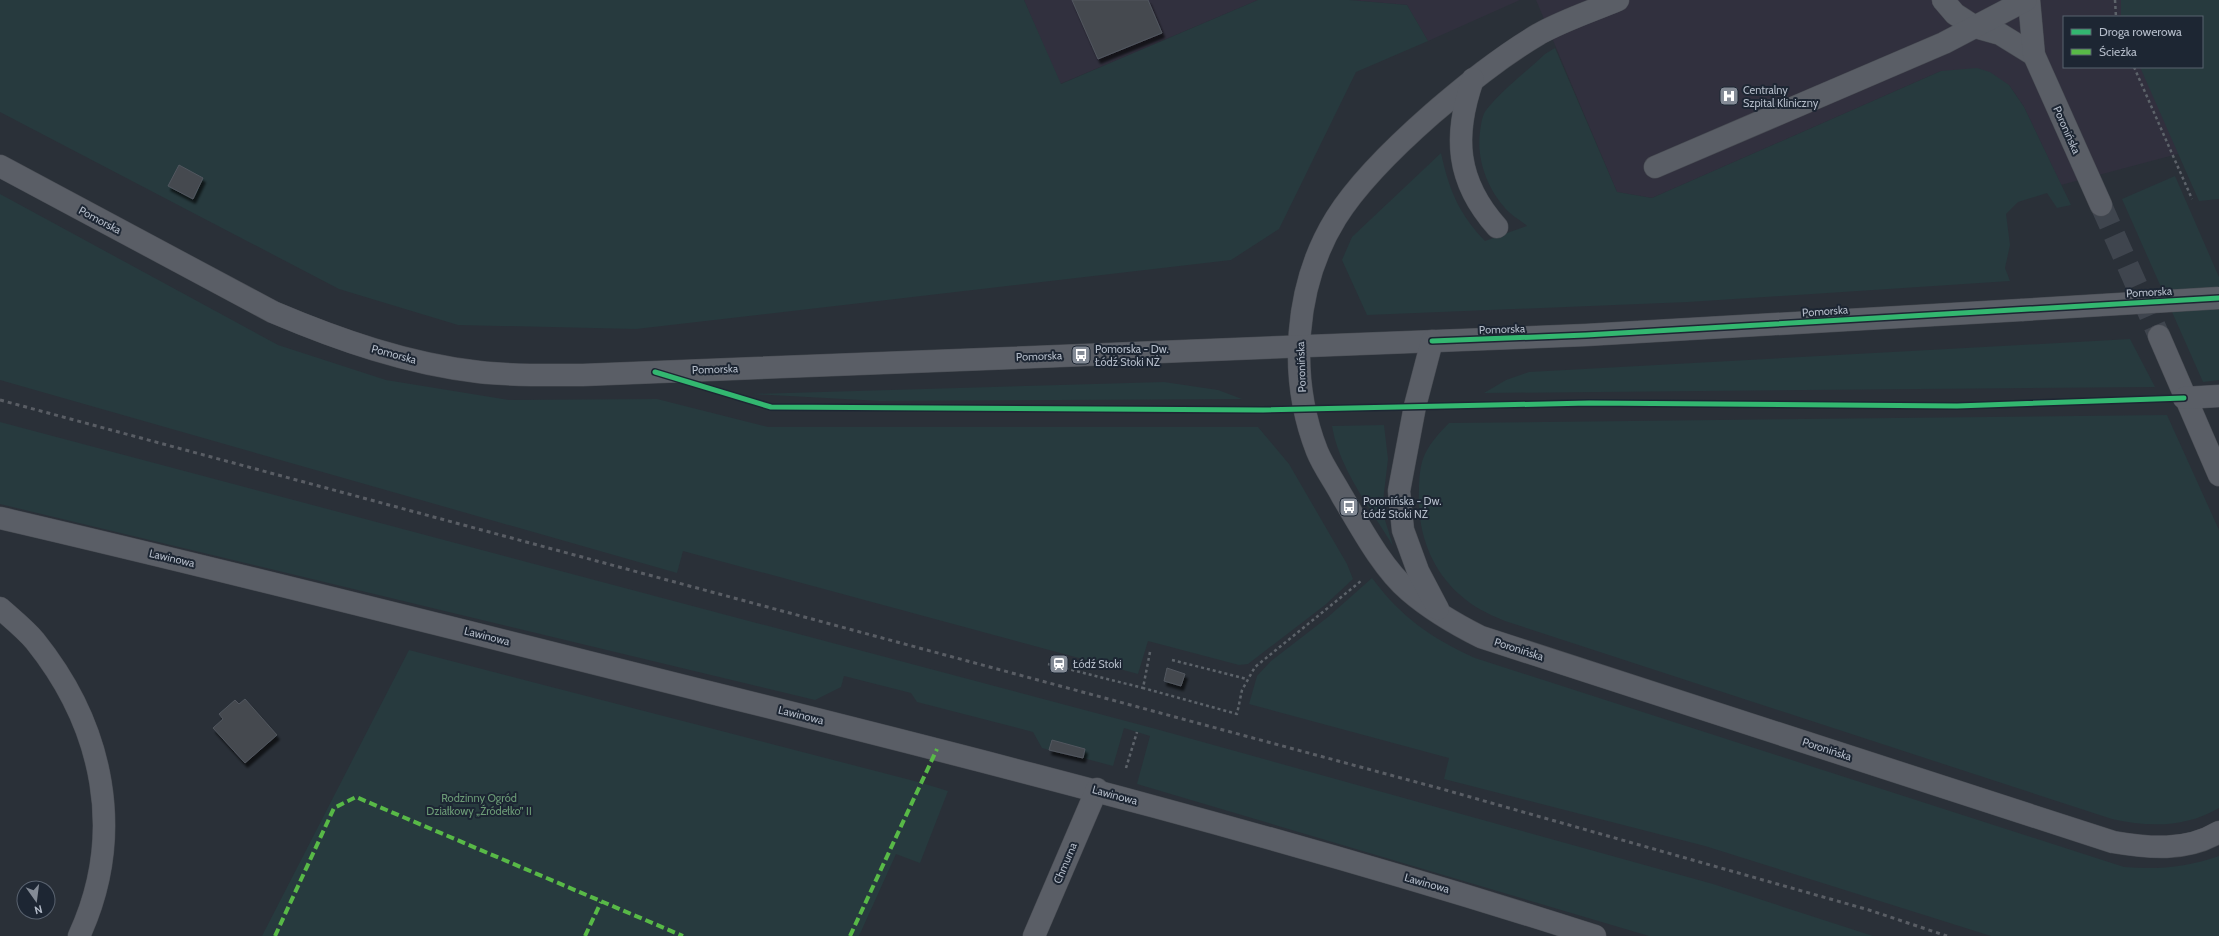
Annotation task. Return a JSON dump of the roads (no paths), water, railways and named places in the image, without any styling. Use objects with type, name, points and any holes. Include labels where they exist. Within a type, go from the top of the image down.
[{"type":"street","name":"Poronińska","points":[[1618,0],[1542,33],[1506,54],[1473,79],[1412,132],[1362,185],[1336,218],[1318,252],[1306,296],[1299,346],[1299,376],[1304,410],[1317,452],[1384,561],[1408,590],[1457,625],[1482,637],[2113,842],[2149,848],[2184,845],[2219,832]]},
{"type":"street","points":[[1943,0],[1955,14],[1975,27],[2000,34],[2034,55]]},
{"type":"street","name":"Poronińska","points":[[2027,0],[2034,55],[2101,205]]},
{"type":"street","points":[[1655,167],[1944,43],[2027,0]]},
{"type":"street","points":[[1473,79],[1464,104],[1461,127],[1463,164],[1471,190],[1481,209],[1497,227]]},
{"type":"street","name":"Pomorska","points":[[0,166],[266,308],[303,325],[395,356],[466,370],[509,374],[582,375],[1586,335],[2219,298]]},
{"type":"street","points":[[2159,336],[2184,398],[2219,475]]},
{"type":"street","name":"Poronińska","points":[[1432,341],[1415,406],[1399,491],[1403,530],[1418,571],[1442,615]]},
{"type":"street","points":[[2184,398],[2219,396]]},
{"type":"street","name":"Lawinowa","points":[[0,518],[228,572],[1097,789],[1452,890],[1595,936]]},
{"type":"street","points":[[0,608],[34,641],[68,691],[90,736],[102,783],[104,828],[99,876],[86,922],[79,936]]},
{"type":"street","name":"Chmurna","points":[[1034,936],[1097,789]]},
{"type":"tunnel","points":[[2101,205],[2159,336]]},
{"type":"railway","points":[[0,400],[1442,789],[1869,910],[1947,936]]},
{"type":"place","name":"Centralny Szpital Kliniczny","points":[[1729,96]]},
{"type":"place","name":"Pomorska - Dw. Łódź Stoki NŻ","points":[[1081,355]]},
{"type":"place","name":"Poronińska - Dw. Łódź Stoki NŻ","points":[[1349,507]]},
{"type":"place","name":"Łódź Stoki","points":[[1059,664]]},
{"type":"park label","name":"Rodzinny Ogród Działkowy „Źródełko” II","points":[[479,804]]}]
